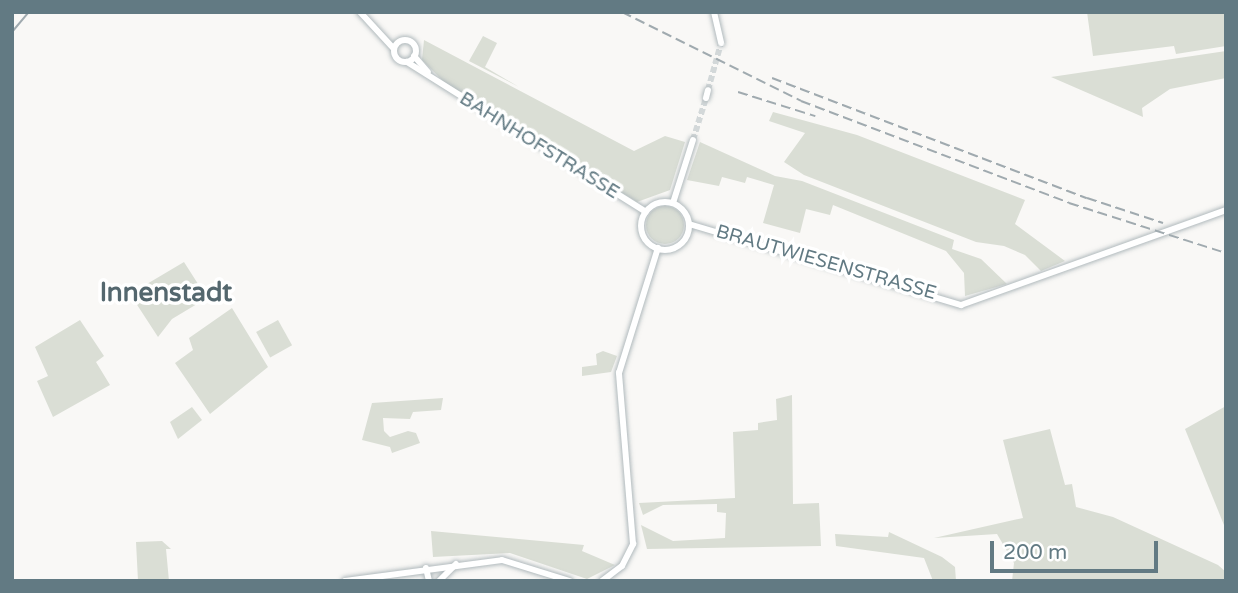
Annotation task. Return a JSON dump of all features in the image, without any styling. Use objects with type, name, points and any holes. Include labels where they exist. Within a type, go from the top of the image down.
[{"type":"main road","points":[[360,12],[394,50],[397,59],[407,62],[414,56],[413,44],[401,41],[371,23]]},
{"type":"main road","points":[[714,12],[721,43]]},
{"type":"main road","points":[[394,50],[401,41]]},
{"type":"main road","name":"BAHNHOFSTRASSE","points":[[414,56],[433,79]]},
{"type":"main road","name":"BAHNHOFSTRASSE","points":[[407,62],[646,212]]},
{"type":"main road","points":[[706,98],[708,90]]},
{"type":"main road","points":[[673,203],[693,140]]},
{"type":"main road","points":[[658,203],[673,203],[684,211],[689,224],[681,243],[658,248],[643,234],[646,212],[658,203]]},
{"type":"main road","name":"BRAUTWIESENSTRASSE","points":[[689,224],[961,304],[1035,281],[1152,234],[1226,210]]},
{"type":"main road","points":[[602,581],[622,566],[633,544],[619,369],[658,248]]},
{"type":"main road","points":[[345,581],[457,563],[514,561],[570,581]]},
{"type":"main road","points":[[439,581],[457,563]]},
{"type":"main road","points":[[426,568],[429,581]]},
{"type":"shaded area","points":[[1087,12],[1226,12],[1226,46],[1176,54],[1174,46],[1093,56]]},
{"type":"shaded area","points":[[483,36],[497,43],[485,67],[519,87],[469,61]]},
{"type":"shaded area","points":[[424,40],[634,151],[665,136],[685,142],[670,190],[637,202],[444,82],[422,60]]},
{"type":"shaded area","points":[[1226,51],[1226,78],[1170,89],[1142,108],[1143,117],[1051,77]]},
{"type":"shaded area","points":[[773,112],[857,135],[1025,200],[1015,224],[1065,261],[1041,271],[1025,255],[1004,246],[976,242],[804,175],[784,162],[805,133],[769,121]]},
{"type":"shaded area","points":[[700,142],[775,176],[802,181],[954,240],[952,249],[981,259],[1007,284],[965,296],[964,273],[946,251],[833,205],[830,215],[806,209],[800,233],[763,223],[774,185],[747,177],[745,183],[722,177],[719,186],[687,180]]},
{"type":"shaded area","points":[[665,206],[679,211],[684,225],[679,239],[665,244],[651,239],[646,225],[651,211]]},
{"type":"shaded area","points":[[184,262],[207,298],[172,319],[158,337],[130,294]]},
{"type":"shaded area","points":[[232,308],[268,367],[210,414],[175,363],[193,350],[189,338]]},
{"type":"shaded area","points":[[80,320],[104,356],[96,362],[110,385],[53,417],[37,381],[48,376],[35,347]]},
{"type":"shaded area","points":[[278,320],[292,345],[270,357],[256,332]]},
{"type":"shaded area","points":[[603,351],[617,356],[611,372],[582,376],[582,367],[597,365],[596,354]]},
{"type":"shaded area","points":[[792,395],[793,504],[819,503],[821,546],[647,549],[641,525],[673,541],[725,538],[726,513],[717,512],[717,504],[663,505],[643,515],[639,503],[735,498],[733,432],[758,430],[758,423],[777,420],[776,399]]},
{"type":"shaded area","points":[[443,398],[441,410],[413,412],[410,419],[383,418],[384,431],[390,437],[408,431],[416,433],[420,443],[392,453],[390,447],[362,440],[372,403]]},
{"type":"shaded area","points":[[1226,406],[1226,530],[1185,429]]},
{"type":"shaded area","points":[[192,407],[202,420],[178,439],[170,422]]},
{"type":"shaded area","points":[[1050,429],[1065,485],[1072,484],[1076,507],[1113,517],[1218,565],[1226,572],[1226,581],[1012,581],[1014,563],[997,534],[934,538],[1023,518],[1003,440]]},
{"type":"shaded area","points":[[431,531],[584,545],[582,551],[615,565],[587,579],[510,553],[433,557]]},
{"type":"shaded area","points":[[889,532],[942,557],[955,567],[956,581],[933,581],[924,558],[836,546],[835,534],[888,537]]},
{"type":"shaded area","points":[[162,541],[171,549],[166,549],[169,581],[138,581],[136,542]]},
{"type":"tunnel","points":[[708,90],[721,43]]},
{"type":"tunnel","points":[[693,140],[706,98]]},
{"type":"tram line","points":[[12,32],[29,12]]},
{"type":"railway","points":[[622,12],[801,101],[1069,203],[1226,253]]},
{"type":"railway","points":[[772,78],[1087,198],[1163,223]]},
{"type":"railway","points":[[738,92],[815,116]]},
{"type":"district","name":"Innenstadt","points":[[166,293]]}]
